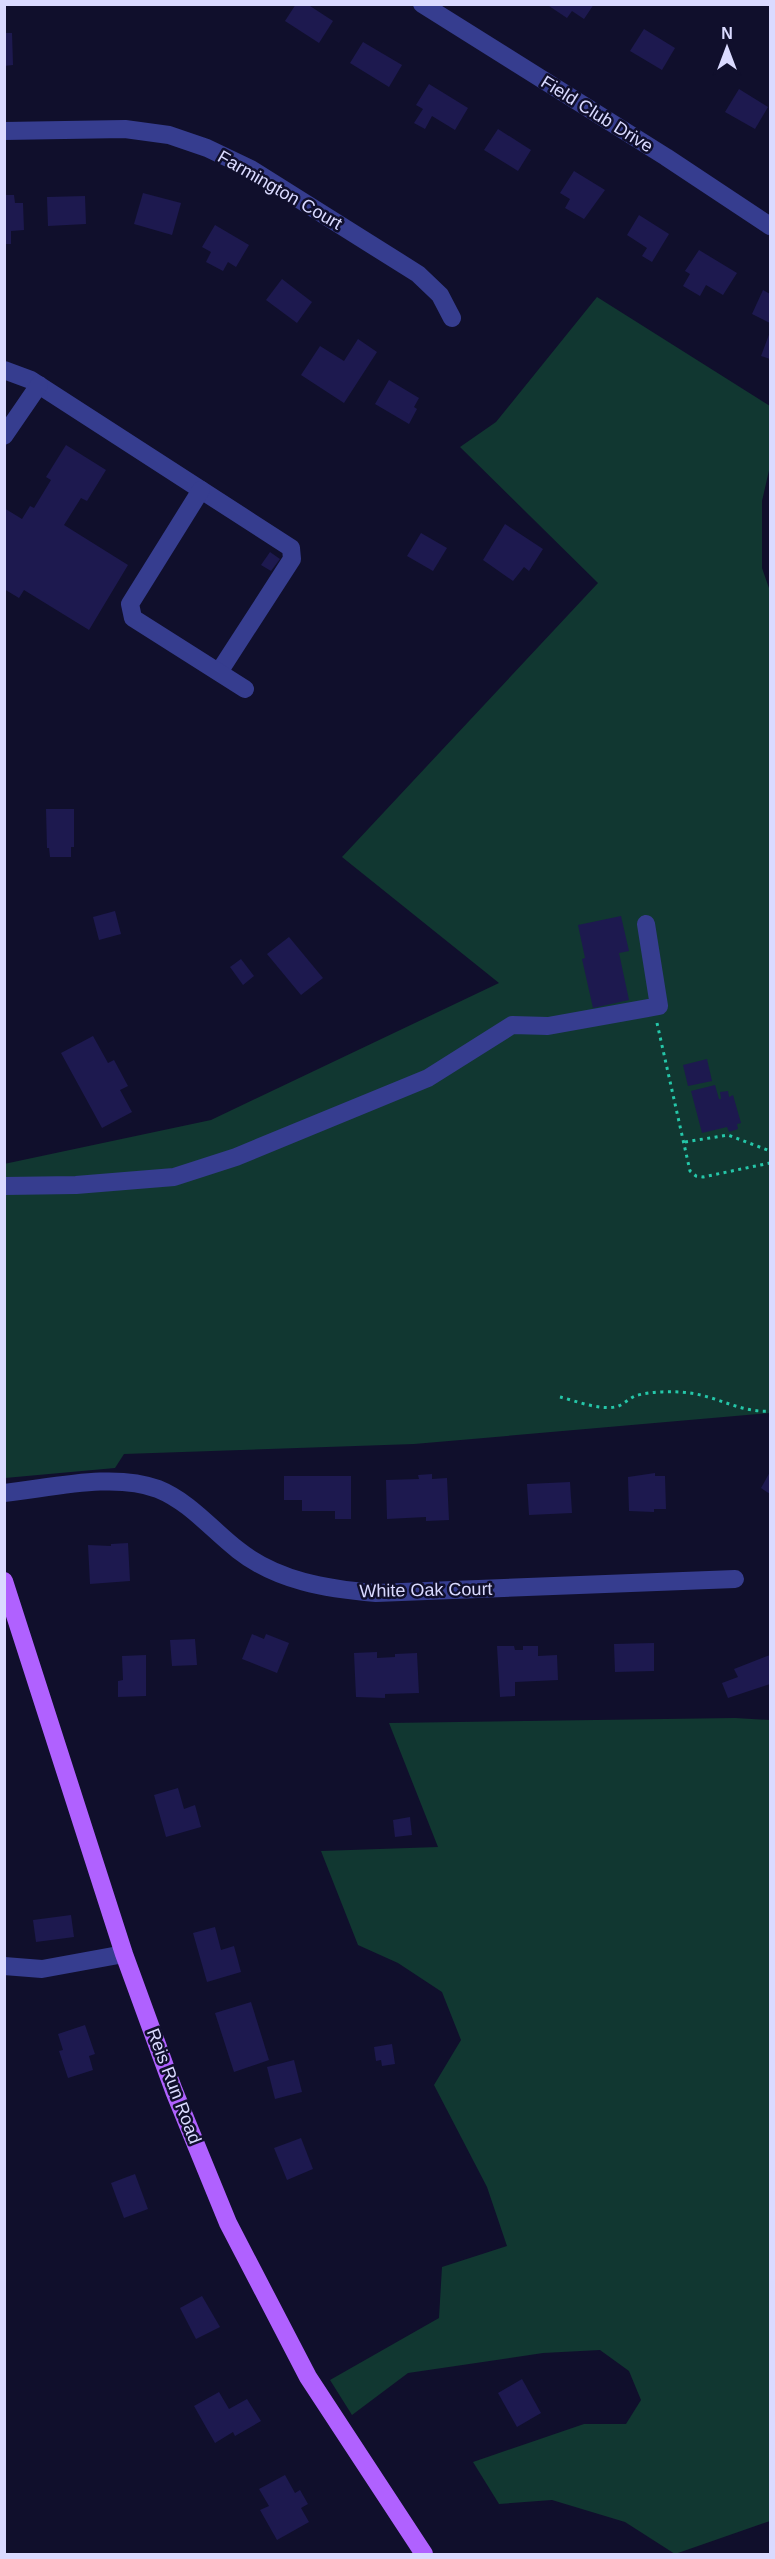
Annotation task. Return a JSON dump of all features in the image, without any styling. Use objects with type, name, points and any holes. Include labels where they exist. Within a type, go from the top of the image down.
[{"type":"main road","name":"Reis Run Road","points":[[4,1581],[124,1954],[174,2091],[228,2223],[308,2377],[424,2554]]},
{"type":"street","name":"Field Club Drive","points":[[422,4],[666,157],[771,226]]},
{"type":"street","name":"Farmington Court","points":[[4,131],[125,129],[169,135],[207,148],[251,169],[418,274],[440,296],[452,318]]},
{"type":"street","points":[[4,370],[39,385],[291,548],[292,559],[219,672]]},
{"type":"street","points":[[4,436],[39,385]]},
{"type":"street","points":[[201,490],[130,604],[133,618],[245,689]]},
{"type":"street","points":[[4,1186],[76,1185],[174,1177],[236,1157],[428,1078],[512,1025],[548,1026],[659,1006],[646,924]]},
{"type":"street","name":"White Oak Court","points":[[4,1493],[116,1480],[159,1490],[187,1506],[239,1552],[265,1567],[290,1578],[344,1590],[376,1593],[735,1580]]},
{"type":"street","points":[[4,1966],[42,1970],[124,1954]]},
{"type":"path","points":[[654,1007],[690,1171],[696,1176],[703,1177],[771,1163]]},
{"type":"path","points":[[685,1142],[728,1135],[771,1151]]},
{"type":"path","points":[[560,1397],[593,1405],[615,1407],[636,1396],[689,1393],[720,1399],[740,1409],[755,1412],[771,1411]]},
{"type":"green space","points":[[597,297],[770,406],[770,466],[762,501],[762,568],[770,591],[770,1413],[414,1444],[124,1454],[115,1468],[5,1478],[4,1164],[211,1120],[499,983],[342,857],[598,583],[460,447],[496,422]]},
{"type":"green space","points":[[735,1718],[770,1720],[770,2521],[675,2554],[625,2522],[552,2500],[499,2504],[473,2462],[584,2424],[626,2424],[641,2400],[629,2371],[600,2350],[543,2353],[408,2373],[352,2415],[330,2380],[439,2318],[442,2267],[507,2246],[487,2187],[434,2085],[461,2040],[442,1992],[398,1963],[358,1945],[321,1851],[438,1847],[389,1723]]},
{"type":"building","points":[[296,4],[307,4],[333,21],[319,43],[285,21]]},
{"type":"building","points":[[546,4],[594,4],[584,19],[572,11],[567,18]]},
{"type":"building","points":[[644,29],[675,48],[662,70],[630,51]]},
{"type":"building","points":[[4,33],[12,33],[13,65],[4,66]]},
{"type":"building","points":[[363,42],[402,65],[389,87],[350,63]]},
{"type":"building","points":[[429,84],[468,108],[455,130],[432,116],[425,129],[414,123],[423,109],[416,105]]},
{"type":"building","points":[[739,89],[768,107],[755,129],[725,112]]},
{"type":"building","points":[[498,129],[531,150],[518,171],[484,150]]},
{"type":"building","points":[[574,171],[605,190],[584,219],[565,208],[570,199],[560,193]]},
{"type":"building","points":[[143,193],[181,203],[172,235],[134,224]]},
{"type":"building","points":[[4,195],[14,195],[15,203],[23,203],[24,230],[11,231],[11,244],[4,244]]},
{"type":"building","points":[[85,196],[86,224],[48,226],[47,197]]},
{"type":"building","points":[[639,215],[669,234],[652,262],[642,256],[647,248],[627,235]]},
{"type":"building","points":[[215,225],[249,245],[236,267],[228,262],[223,271],[206,262],[211,252],[202,247]]},
{"type":"building","points":[[699,250],[737,273],[723,295],[706,285],[700,296],[683,286],[690,274],[685,271]]},
{"type":"building","points":[[282,279],[312,302],[297,323],[266,300]]},
{"type":"building","points":[[763,290],[770,294],[770,323],[752,314]]},
{"type":"building","points":[[770,332],[770,359],[761,356]]},
{"type":"building","points":[[358,339],[377,352],[344,403],[301,375],[320,346],[344,361]]},
{"type":"building","points":[[389,380],[419,398],[414,407],[417,409],[409,424],[375,404]]},
{"type":"building","points":[[66,445],[106,470],[87,501],[81,498],[64,525],[128,565],[89,630],[24,590],[19,598],[4,589],[4,508],[22,519],[30,506],[34,508],[51,480],[46,477]]},
{"type":"building","points":[[505,524],[543,549],[529,571],[524,567],[513,581],[483,560]]},
{"type":"building","points":[[421,533],[447,548],[433,571],[407,556]]},
{"type":"building","points":[[270,552],[280,559],[271,571],[261,565]]},
{"type":"building","points":[[46,809],[74,809],[74,847],[71,847],[71,857],[50,857],[49,848],[47,848]]},
{"type":"building","points":[[115,911],[121,934],[99,940],[93,917]]},
{"type":"building","points":[[621,916],[629,951],[619,953],[629,1000],[593,1008],[582,959],[585,958],[578,925]]},
{"type":"building","points":[[289,937],[323,978],[301,995],[267,954]]},
{"type":"building","points":[[241,959],[254,976],[243,985],[230,967]]},
{"type":"building","points":[[93,1036],[108,1063],[114,1060],[128,1086],[120,1090],[132,1112],[102,1128],[61,1053]]},
{"type":"building","points":[[707,1059],[712,1081],[688,1086],[683,1065]]},
{"type":"building","points":[[715,1085],[719,1099],[721,1099],[720,1092],[728,1091],[729,1097],[733,1095],[741,1123],[737,1124],[738,1129],[729,1132],[727,1127],[702,1133],[691,1091]]},
{"type":"building","points":[[770,1472],[770,1494],[761,1488]]},
{"type":"building","points":[[655,1473],[655,1476],[665,1476],[666,1509],[654,1509],[654,1512],[629,1511],[628,1477]]},
{"type":"building","points":[[432,1474],[432,1479],[447,1478],[449,1520],[426,1521],[426,1517],[387,1519],[386,1480],[419,1479],[418,1475]]},
{"type":"building","points":[[284,1476],[351,1476],[351,1519],[335,1519],[335,1511],[302,1511],[302,1500],[284,1500]]},
{"type":"building","points":[[570,1482],[572,1513],[529,1515],[527,1484]]},
{"type":"building","points":[[128,1543],[130,1581],[90,1584],[88,1545],[111,1546],[111,1544]]},
{"type":"building","points":[[252,1634],[264,1639],[266,1634],[289,1643],[277,1673],[242,1659]]},
{"type":"building","points":[[195,1639],[197,1665],[172,1666],[170,1640]]},
{"type":"building","points":[[654,1643],[654,1671],[615,1672],[614,1644]]},
{"type":"building","points":[[497,1646],[514,1646],[515,1650],[523,1650],[523,1646],[538,1646],[538,1656],[557,1655],[558,1680],[515,1682],[515,1696],[500,1697]]},
{"type":"building","points":[[377,1652],[377,1658],[417,1653],[419,1693],[385,1694],[385,1698],[356,1697],[354,1653]]},
{"type":"building","points":[[146,1655],[146,1696],[118,1697],[118,1681],[123,1680],[122,1656]]},
{"type":"building","points":[[770,1655],[770,1684],[728,1698],[722,1683],[738,1677],[734,1669]]},
{"type":"building","points":[[178,1788],[184,1809],[195,1805],[201,1827],[166,1837],[154,1795]]},
{"type":"building","points":[[410,1817],[412,1835],[395,1837],[393,1820]]},
{"type":"building","points":[[71,1915],[74,1937],[36,1942],[33,1920]]},
{"type":"building","points":[[215,1927],[221,1950],[234,1946],[241,1972],[207,1982],[193,1933]]},
{"type":"building","points":[[251,2002],[269,2060],[234,2072],[215,2013]]},
{"type":"building","points":[[85,2025],[95,2054],[89,2056],[93,2070],[68,2078],[59,2051],[63,2050],[58,2034]]},
{"type":"building","points":[[392,2044],[395,2064],[382,2066],[381,2060],[376,2061],[374,2047]]},
{"type":"building","points":[[294,2060],[302,2092],[275,2099],[267,2067]]},
{"type":"building","points":[[301,2138],[313,2169],[287,2180],[274,2148]]},
{"type":"building","points":[[135,2174],[148,2209],[124,2218],[111,2183]]},
{"type":"building","points":[[202,2296],[220,2327],[196,2339],[180,2308]]},
{"type":"building","points":[[522,2379],[541,2413],[517,2427],[498,2393]]},
{"type":"building","points":[[219,2392],[229,2409],[247,2399],[261,2421],[235,2436],[233,2432],[215,2443],[194,2406]]},
{"type":"building","points":[[285,2475],[295,2493],[300,2490],[308,2504],[301,2508],[309,2522],[277,2540],[260,2510],[269,2506],[259,2489]]}]
